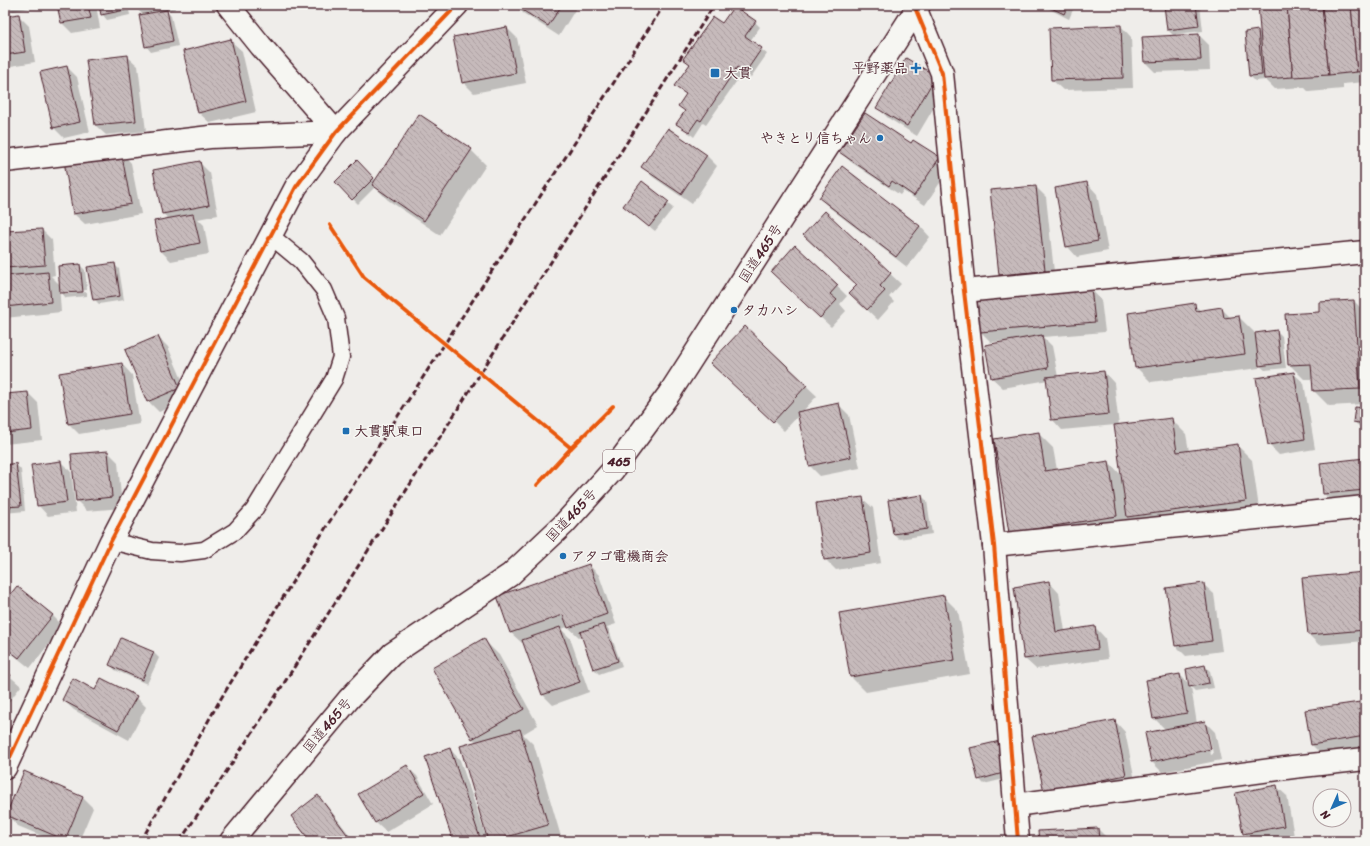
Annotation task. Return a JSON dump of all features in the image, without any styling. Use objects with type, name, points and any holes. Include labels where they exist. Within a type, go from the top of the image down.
[{"type":"main road","points":[[228,5],[261,46],[336,132]]},
{"type":"main road","points":[[5,768],[111,541],[296,187],[336,132],[457,5]]},
{"type":"main road","points":[[918,8],[942,73],[964,291],[994,545],[1018,841]]},
{"type":"main road","name":"国道465号","points":[[231,841],[349,699],[392,654],[510,575],[563,525],[613,470],[669,394],[918,8]]},
{"type":"main road","points":[[5,161],[210,137],[336,132]]},
{"type":"main road","points":[[964,291],[1365,252]]},
{"type":"main road","points":[[994,545],[1365,507]]},
{"type":"main road","points":[[1015,805],[1286,768],[1365,759]]},
{"type":"lane","points":[[111,541],[152,551],[180,553],[204,550],[235,531],[254,510],[334,379],[341,357],[336,318],[324,290],[301,261],[271,236]]},
{"type":"building","points":[[57,5],[88,5],[91,18],[61,23]]},
{"type":"building","points":[[99,5],[124,5],[125,10],[101,15]]},
{"type":"building","points":[[514,5],[562,5],[548,26]]},
{"type":"building","points":[[1045,5],[1068,5],[1064,14]]},
{"type":"building","points":[[1164,5],[1196,5],[1199,26],[1167,30]]},
{"type":"building","points":[[1258,5],[1287,5],[1293,77],[1264,79]]},
{"type":"building","points":[[1287,5],[1322,5],[1329,75],[1293,77]]},
{"type":"building","points":[[1322,5],[1351,5],[1357,72],[1329,75]]},
{"type":"building","points":[[1351,5],[1365,5],[1365,71],[1357,72]]},
{"type":"building","points":[[734,6],[756,21],[745,36],[762,48],[745,73],[737,67],[701,121],[698,119],[689,132],[676,124],[685,111],[678,106],[686,94],[674,86],[690,64],[683,59],[713,17],[722,23]]},
{"type":"building","points":[[167,10],[173,41],[145,47],[139,15]]},
{"type":"building","points":[[19,14],[25,52],[5,55],[5,16]]},
{"type":"building","points":[[1121,25],[1123,78],[1051,80],[1049,28]]},
{"type":"building","points":[[507,27],[516,73],[462,83],[453,37]]},
{"type":"building","points":[[1258,30],[1262,75],[1249,76],[1245,32]]},
{"type":"building","points":[[1199,34],[1201,60],[1144,62],[1142,37]]},
{"type":"building","points":[[231,39],[246,101],[198,113],[183,51]]},
{"type":"building","points":[[128,55],[136,121],[95,125],[86,60]]},
{"type":"building","points":[[906,58],[936,76],[907,126],[876,108]]},
{"type":"building","points":[[67,66],[80,122],[53,128],[40,72]]},
{"type":"building","points":[[865,113],[911,143],[913,140],[940,157],[914,196],[892,181],[889,186],[839,152]]},
{"type":"building","points":[[419,114],[472,149],[424,221],[372,185]]},
{"type":"building","points":[[668,128],[707,155],[681,194],[641,167]]},
{"type":"building","points":[[121,151],[131,204],[73,214],[64,161]]},
{"type":"building","points":[[357,160],[374,178],[352,200],[335,182]]},
{"type":"building","points":[[200,161],[209,205],[162,214],[153,170]]},
{"type":"building","points":[[842,166],[920,226],[896,257],[819,198]]},
{"type":"building","points":[[642,181],[669,202],[649,227],[623,206]]},
{"type":"building","points":[[1087,182],[1098,241],[1066,247],[1055,188]]},
{"type":"building","points":[[1036,186],[1045,271],[999,275],[990,190]]},
{"type":"building","points":[[825,211],[891,273],[880,286],[885,291],[867,310],[849,293],[857,285],[803,235]]},
{"type":"building","points":[[193,214],[200,243],[160,251],[154,221]]},
{"type":"building","points":[[42,229],[45,265],[5,268],[5,231]]},
{"type":"building","points":[[795,245],[838,285],[830,294],[837,300],[820,318],[771,272]]},
{"type":"building","points":[[115,263],[120,296],[93,300],[87,267]]},
{"type":"building","points":[[80,264],[83,292],[60,293],[58,266]]},
{"type":"building","points":[[48,272],[51,302],[5,307],[5,276]]},
{"type":"building","points":[[1091,288],[1095,322],[980,332],[977,299]]},
{"type":"building","points":[[1354,300],[1360,389],[1313,391],[1311,364],[1288,365],[1285,314],[1319,312],[1319,302]]},
{"type":"building","points":[[1195,303],[1196,311],[1222,307],[1224,318],[1239,316],[1245,354],[1135,368],[1128,313]]},
{"type":"building","points":[[745,326],[807,385],[773,422],[710,363]]},
{"type":"building","points":[[1277,330],[1281,363],[1259,366],[1255,333]]},
{"type":"building","points":[[1042,335],[1048,368],[991,378],[985,345]]},
{"type":"building","points":[[158,336],[180,388],[147,402],[125,350]]},
{"type":"building","points":[[122,363],[130,414],[68,424],[59,373]]},
{"type":"building","points":[[1104,371],[1109,414],[1051,420],[1046,377]]},
{"type":"building","points":[[1294,372],[1305,439],[1268,445],[1256,378]]},
{"type":"building","points":[[28,392],[32,430],[5,433],[5,394]]},
{"type":"building","points":[[839,403],[851,457],[809,466],[797,412]]},
{"type":"building","points":[[1355,407],[1365,408],[1365,424],[1353,422]]},
{"type":"building","points":[[1172,418],[1177,452],[1238,444],[1246,501],[1127,517],[1114,425]]},
{"type":"building","points":[[1039,432],[1045,471],[1109,461],[1117,516],[1009,533],[994,439]]},
{"type":"building","points":[[108,451],[112,497],[76,501],[71,454]]},
{"type":"building","points":[[1365,458],[1365,490],[1323,494],[1320,463]]},
{"type":"building","points":[[61,461],[67,502],[37,506],[31,465]]},
{"type":"building","points":[[16,463],[21,506],[5,507],[5,465]]},
{"type":"building","points":[[922,495],[927,529],[893,534],[888,500]]},
{"type":"building","points":[[863,497],[871,553],[824,560],[816,503]]},
{"type":"building","points":[[589,564],[607,614],[568,628],[563,615],[510,633],[497,596]]},
{"type":"building","points":[[1364,572],[1365,630],[1308,635],[1302,578]]},
{"type":"building","points":[[1049,581],[1056,632],[1095,626],[1098,649],[1024,659],[1014,587]]},
{"type":"building","points":[[1204,583],[1212,641],[1175,646],[1166,588]]},
{"type":"building","points":[[17,586],[53,615],[19,658],[5,647],[5,601]]},
{"type":"building","points":[[944,595],[955,660],[850,677],[839,613]]},
{"type":"building","points":[[604,624],[618,661],[593,669],[580,632]]},
{"type":"building","points":[[560,627],[580,682],[542,695],[522,640]]},
{"type":"building","points":[[121,638],[154,652],[142,680],[109,665]]},
{"type":"building","points":[[484,638],[524,709],[472,739],[432,668]]},
{"type":"building","points":[[1205,665],[1209,683],[1189,687],[1186,669]]},
{"type":"building","points":[[5,671],[11,675],[5,684]]},
{"type":"building","points":[[1180,674],[1187,713],[1153,719],[1146,680]]},
{"type":"building","points":[[73,678],[95,690],[101,678],[137,696],[118,730],[62,700]]},
{"type":"building","points":[[1360,702],[1365,736],[1311,745],[1305,710]]},
{"type":"building","points":[[1115,720],[1126,775],[1044,792],[1032,736]]},
{"type":"building","points":[[1205,721],[1211,749],[1151,762],[1145,733]]},
{"type":"building","points":[[520,729],[548,825],[493,841],[488,841],[460,746]]},
{"type":"building","points":[[1000,741],[1007,772],[978,780],[970,748]]},
{"type":"building","points":[[450,748],[481,841],[453,841],[425,757]]},
{"type":"building","points":[[407,765],[424,793],[375,823],[358,794]]},
{"type":"building","points":[[24,771],[83,797],[65,840],[6,815]]},
{"type":"building","points":[[1277,785],[1284,826],[1243,834],[1235,793]]},
{"type":"building","points":[[318,795],[352,841],[310,841],[291,816]]},
{"type":"building","points":[[1098,828],[1099,841],[1039,841],[1038,831]]},
{"type":"railway","points":[[141,841],[220,700],[328,524],[664,5]]},
{"type":"railway","points":[[180,841],[260,721],[714,5]]},
{"type":"cycle path","points":[[5,768],[111,541],[296,187],[336,132],[457,5]]},
{"type":"cycle path","points":[[916,10],[942,73],[964,291],[994,545],[1018,841]]},
{"type":"cycle path","points":[[330,225],[364,277],[571,448],[613,406]]},
{"type":"cycle path","points":[[537,485],[571,448]]},
{"type":"place","name":"平野薬品","points":[[916,68]]},
{"type":"place","name":"大貫","points":[[715,73]]},
{"type":"place","name":"やきとり信ちゃん","points":[[880,138]]},
{"type":"place","name":"タカハシ","points":[[734,310]]},
{"type":"place","name":"大貫駅東口","points":[[346,431]]},
{"type":"place","name":"アタゴ電機商会","points":[[563,556]]}]
